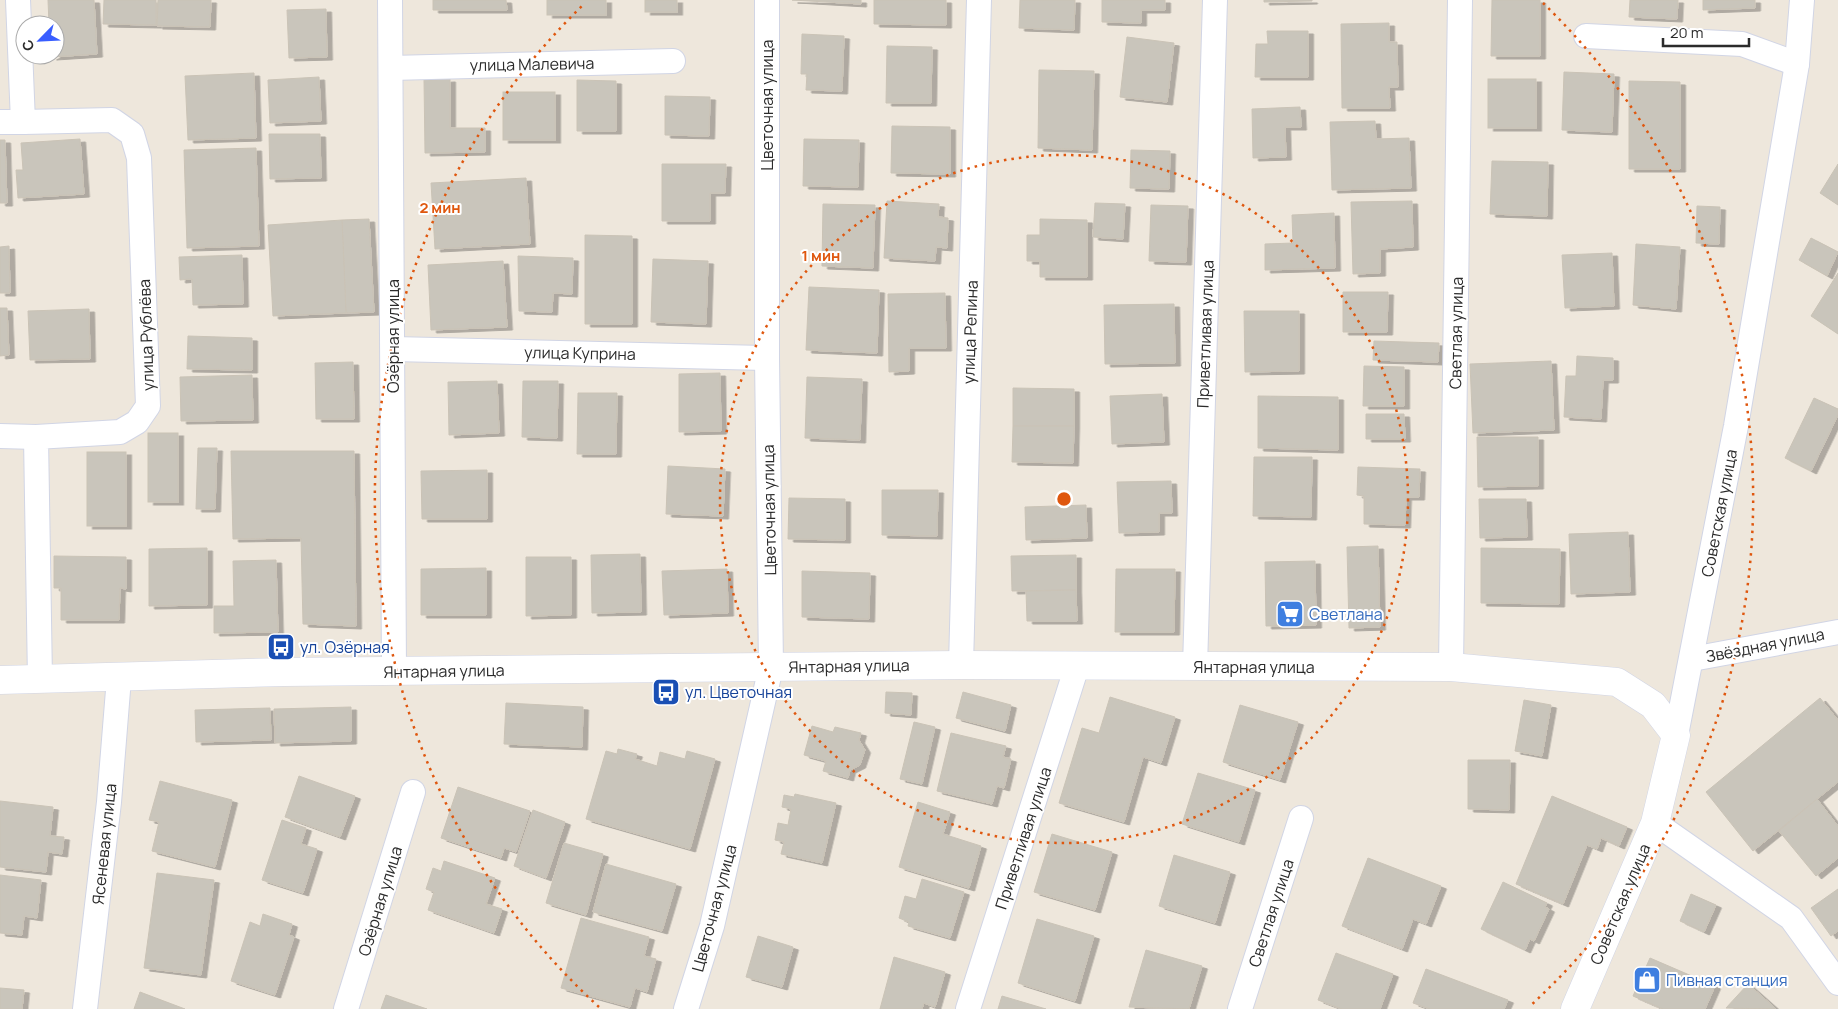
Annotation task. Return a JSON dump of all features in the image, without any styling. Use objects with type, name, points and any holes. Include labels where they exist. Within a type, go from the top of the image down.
[{"type":"street","name":"улица Рублёва","points":[[0,436],[36,437],[120,432],[137,422],[148,406],[139,158],[132,134],[112,120],[12,122],[18,0]]},
{"type":"street","name":"Озёрная улица","points":[[390,0],[394,672]]},
{"type":"street","name":"Цветочная улица","points":[[686,1009],[712,926],[772,667],[767,358],[767,0]]},
{"type":"street","name":"улица Репина","points":[[961,664],[980,0]]},
{"type":"street","name":"Приветливая улица","points":[[1195,667],[1215,0]]},
{"type":"street","name":"Светлая улица","points":[[1451,666],[1460,0]]},
{"type":"street","name":"Советская улица","points":[[1575,1009],[1655,823],[1676,735],[1738,416],[1796,64],[1802,0]]},
{"type":"street","points":[[1586,36],[1742,44],[1796,64]]},
{"type":"street","name":"улица Малевича","points":[[391,68],[673,61]]},
{"type":"street","name":"улица Куприна","points":[[393,349],[767,358]]},
{"type":"street","points":[[36,437],[40,680]]},
{"type":"street","name":"Звёздная улица","points":[[1692,659],[1838,632]]},
{"type":"street","name":"Янтарная улица","points":[[0,680],[284,672],[961,664],[1195,667],[1451,666],[1618,682],[1654,706],[1676,735]]},
{"type":"street","name":"Приветливая улица","points":[[968,1009],[1077,666]]},
{"type":"street","name":"Ясеневая улица","points":[[85,1009],[109,802],[119,678]]},
{"type":"street","name":"Озёрная улица","points":[[346,1009],[413,792]]},
{"type":"street","name":"Светлая улица","points":[[1240,1009],[1301,818]]},
{"type":"street","points":[[1655,823],[1791,918],[1838,983]]},
{"type":"building","points":[[48,0],[94,0],[97,54],[65,56],[65,15],[49,15]]},
{"type":"building","points":[[104,0],[156,0],[156,25],[103,24]]},
{"type":"building","points":[[158,0],[211,0],[210,27],[157,26]]},
{"type":"building","points":[[433,0],[506,0],[507,10],[433,10]]},
{"type":"building","points":[[547,0],[606,0],[606,15],[547,15]]},
{"type":"building","points":[[645,0],[677,0],[677,12],[645,12]]},
{"type":"building","points":[[792,0],[861,0],[861,4]]},
{"type":"building","points":[[874,0],[946,0],[946,25],[874,24]]},
{"type":"building","points":[[1020,0],[1075,0],[1074,30],[1019,28]]},
{"type":"building","points":[[1102,0],[1165,0],[1165,10],[1141,10],[1141,23],[1102,22]]},
{"type":"building","points":[[1264,0],[1312,0],[1312,1],[1264,2]]},
{"type":"building","points":[[1492,0],[1540,0],[1540,56],[1491,56]]},
{"type":"building","points":[[1630,0],[1678,0],[1677,19],[1629,17]]},
{"type":"building","points":[[1703,0],[1755,0],[1755,8],[1703,10]]},
{"type":"building","points":[[326,9],[327,57],[289,58],[287,10]]},
{"type":"building","points":[[1389,23],[1389,42],[1397,42],[1398,87],[1389,87],[1390,108],[1342,108],[1341,24]]},
{"type":"building","points":[[1267,31],[1308,31],[1308,77],[1255,77],[1256,44],[1268,44]]},
{"type":"building","points":[[802,34],[844,36],[842,91],[806,90],[807,74],[801,74]]},
{"type":"building","points":[[1127,37],[1174,43],[1167,102],[1120,97]]},
{"type":"building","points":[[887,46],[932,47],[931,103],[886,103]]},
{"type":"building","points":[[1039,70],[1094,71],[1092,150],[1038,148]]},
{"type":"building","points":[[1564,72],[1614,74],[1612,132],[1562,130]]},
{"type":"building","points":[[254,73],[256,138],[188,140],[185,76]]},
{"type":"building","points":[[319,77],[321,121],[270,123],[268,80]]},
{"type":"building","points":[[450,79],[450,128],[485,128],[485,152],[425,153],[424,80]]},
{"type":"building","points":[[1488,79],[1536,79],[1536,128],[1488,128]]},
{"type":"building","points":[[577,80],[616,81],[616,131],[577,131]]},
{"type":"building","points":[[1629,81],[1680,82],[1680,169],[1629,169]]},
{"type":"building","points":[[503,92],[555,92],[555,140],[503,140]]},
{"type":"building","points":[[665,96],[710,97],[709,136],[665,135]]},
{"type":"building","points":[[1300,107],[1301,127],[1285,127],[1286,157],[1253,158],[1252,109]]},
{"type":"building","points":[[1375,121],[1376,139],[1409,138],[1411,188],[1332,190],[1330,122]]},
{"type":"building","points":[[892,126],[950,127],[950,174],[891,173]]},
{"type":"building","points":[[269,134],[320,134],[321,178],[270,179]]},
{"type":"building","points":[[80,139],[84,194],[18,198],[16,170],[23,170],[21,143]]},
{"type":"building","points":[[804,139],[859,140],[858,187],[803,186]]},
{"type":"building","points":[[0,140],[5,140],[7,203],[0,203]]},
{"type":"building","points":[[256,148],[259,246],[187,248],[184,150]]},
{"type":"building","points":[[1131,150],[1170,151],[1169,189],[1130,188]]},
{"type":"building","points":[[1492,161],[1548,162],[1547,216],[1490,214]]},
{"type":"building","points":[[662,164],[726,164],[725,193],[710,193],[710,221],[662,221]]},
{"type":"building","points":[[1838,164],[1838,205],[1820,193]]},
{"type":"building","points":[[526,178],[530,244],[435,249],[431,183]]},
{"type":"building","points":[[887,201],[939,204],[938,217],[948,218],[947,248],[936,247],[935,261],[884,258]]},
{"type":"building","points":[[1412,201],[1413,247],[1380,249],[1380,273],[1353,274],[1351,202]]},
{"type":"building","points":[[1095,203],[1125,204],[1123,239],[1093,237]]},
{"type":"building","points":[[823,204],[875,205],[873,268],[822,266]]},
{"type":"building","points":[[1151,205],[1188,206],[1186,262],[1149,261]]},
{"type":"building","points":[[1697,206],[1720,207],[1719,244],[1696,243]]},
{"type":"building","points":[[1334,213],[1335,268],[1265,270],[1265,244],[1293,243],[1292,215]]},
{"type":"building","points":[[369,219],[374,312],[346,313],[342,220]]},
{"type":"building","points":[[1040,219],[1087,220],[1087,277],[1040,277],[1040,261],[1027,261],[1027,235],[1040,235]]},
{"type":"building","points":[[342,220],[346,313],[273,316],[268,225]]},
{"type":"building","points":[[585,235],[632,236],[632,324],[585,324]]},
{"type":"building","points":[[1811,238],[1838,252],[1827,276],[1799,260]]},
{"type":"building","points":[[1636,244],[1680,247],[1676,309],[1633,305]]},
{"type":"building","points":[[9,246],[10,293],[0,293],[0,247]]},
{"type":"building","points":[[1612,253],[1614,306],[1565,308],[1562,255]]},
{"type":"building","points":[[242,255],[243,304],[193,305],[192,279],[180,280],[179,257]]},
{"type":"building","points":[[518,256],[573,258],[572,294],[553,293],[552,312],[519,311]]},
{"type":"building","points":[[653,259],[708,261],[706,324],[651,322]]},
{"type":"building","points":[[503,261],[507,327],[431,330],[428,265]]},
{"type":"building","points":[[1838,273],[1838,334],[1811,316]]},
{"type":"building","points":[[809,287],[879,290],[877,353],[806,350]]},
{"type":"building","points":[[1343,292],[1388,292],[1387,332],[1343,332]]},
{"type":"building","points":[[945,293],[946,348],[909,348],[909,371],[889,372],[888,294]]},
{"type":"building","points":[[1174,304],[1175,363],[1105,364],[1104,305]]},
{"type":"building","points":[[0,308],[7,308],[9,355],[0,356]]},
{"type":"building","points":[[89,309],[90,359],[30,360],[28,311]]},
{"type":"building","points":[[1244,311],[1299,311],[1299,371],[1245,372]]},
{"type":"building","points":[[188,336],[252,338],[252,370],[187,369]]},
{"type":"building","points":[[1374,341],[1439,343],[1438,362],[1373,360]]},
{"type":"building","points":[[1577,356],[1613,358],[1613,380],[1603,380],[1601,419],[1564,417],[1566,376],[1576,376]]},
{"type":"building","points":[[1551,361],[1554,430],[1473,433],[1470,364]]},
{"type":"building","points":[[353,362],[354,419],[316,419],[315,363]]},
{"type":"building","points":[[1364,366],[1404,367],[1404,406],[1363,406]]},
{"type":"building","points":[[720,373],[721,431],[679,432],[679,374]]},
{"type":"building","points":[[252,375],[253,420],[181,421],[180,377]]},
{"type":"building","points":[[807,377],[862,379],[860,440],[805,438]]},
{"type":"building","points":[[497,381],[499,433],[449,435],[448,382]]},
{"type":"building","points":[[523,381],[558,381],[557,438],[522,437]]},
{"type":"building","points":[[1013,388],[1074,389],[1074,426],[1013,426]]},
{"type":"building","points":[[578,393],[617,393],[616,454],[577,454]]},
{"type":"building","points":[[1162,394],[1164,442],[1112,444],[1110,396]]},
{"type":"building","points":[[1258,396],[1338,397],[1338,450],[1258,448]]},
{"type":"building","points":[[1814,398],[1838,409],[1838,415],[1811,471],[1785,458]]},
{"type":"building","points":[[1366,414],[1404,414],[1405,439],[1366,439]]},
{"type":"building","points":[[1013,426],[1074,426],[1073,463],[1012,462]]},
{"type":"building","points":[[148,433],[178,433],[178,502],[148,502]]},
{"type":"building","points":[[1477,437],[1538,437],[1538,486],[1478,487]]},
{"type":"building","points":[[198,448],[217,448],[215,509],[196,509]]},
{"type":"building","points":[[231,451],[354,451],[356,626],[303,624],[301,538],[233,539]]},
{"type":"building","points":[[87,452],[126,452],[126,526],[87,526]]},
{"type":"building","points":[[1254,457],[1312,457],[1311,517],[1253,516]]},
{"type":"building","points":[[668,466],[725,469],[723,516],[666,514]]},
{"type":"building","points":[[1358,467],[1420,469],[1419,497],[1406,497],[1405,525],[1364,524],[1364,496],[1357,495]]},
{"type":"building","points":[[487,470],[487,519],[422,519],[421,471]]},
{"type":"building","points":[[1171,481],[1172,513],[1159,513],[1159,532],[1119,533],[1117,482]]},
{"type":"building","points":[[882,490],[938,490],[937,536],[882,535]]},
{"type":"building","points":[[789,498],[845,499],[845,540],[788,539]]},
{"type":"building","points":[[1479,499],[1526,499],[1527,537],[1480,538]]},
{"type":"building","points":[[1086,505],[1087,538],[1026,540],[1025,507]]},
{"type":"building","points":[[1628,532],[1630,592],[1571,594],[1569,534]]},
{"type":"building","points":[[1378,546],[1380,627],[1349,628],[1347,547]]},
{"type":"building","points":[[207,548],[207,605],[149,606],[149,549]]},
{"type":"building","points":[[1481,548],[1560,549],[1559,604],[1481,603]]},
{"type":"building","points":[[640,554],[641,612],[592,613],[591,555]]},
{"type":"building","points":[[1076,555],[1076,590],[1012,591],[1011,556]]},
{"type":"building","points":[[54,556],[126,557],[126,589],[120,588],[119,620],[61,620],[61,588],[54,588]]},
{"type":"building","points":[[526,557],[571,557],[571,615],[526,616]]},
{"type":"building","points":[[276,560],[278,632],[214,633],[214,606],[234,606],[233,561]]},
{"type":"building","points":[[1315,561],[1316,625],[1266,626],[1265,562]]},
{"type":"building","points":[[486,568],[486,615],[421,615],[421,569]]},
{"type":"building","points":[[727,569],[728,613],[664,615],[662,571]]},
{"type":"building","points":[[1116,569],[1175,569],[1174,632],[1115,632]]},
{"type":"building","points":[[802,571],[870,573],[869,619],[802,617]]},
{"type":"building","points":[[1076,590],[1077,621],[1027,621],[1026,591]]},
{"type":"building","points":[[886,692],[912,693],[911,715],[885,713]]},
{"type":"building","points":[[963,692],[1011,705],[1005,731],[956,718]]},
{"type":"building","points":[[1110,697],[1175,717],[1161,763],[1143,757],[1124,822],[1059,803],[1082,728],[1099,733]]},
{"type":"building","points":[[1820,698],[1838,720],[1838,782],[1753,851],[1706,792]]},
{"type":"building","points":[[1524,700],[1551,705],[1542,756],[1515,751]]},
{"type":"building","points":[[506,703],[583,707],[582,747],[504,744]]},
{"type":"building","points":[[1240,705],[1298,722],[1280,780],[1223,762]]},
{"type":"building","points":[[351,707],[351,741],[275,743],[274,709]]},
{"type":"building","points":[[270,708],[271,740],[196,742],[195,710]]},
{"type":"building","points":[[914,722],[935,727],[922,784],[900,779]]},
{"type":"building","points":[[812,726],[833,732],[835,727],[861,733],[859,740],[865,750],[860,765],[850,770],[848,778],[823,771],[826,761],[804,755]]},
{"type":"building","points":[[951,733],[1006,746],[1003,757],[1011,759],[1004,788],[997,786],[992,804],[937,791]]},
{"type":"building","points":[[618,749],[637,754],[635,759],[657,766],[660,752],[685,759],[687,751],[715,759],[690,849],[586,819],[606,751],[617,754]]},
{"type":"building","points":[[1468,760],[1510,760],[1509,810],[1468,809]]},
{"type":"building","points":[[1198,773],[1255,790],[1239,842],[1182,824]]},
{"type":"building","points":[[299,776],[355,796],[340,837],[285,817]]},
{"type":"building","points":[[160,781],[232,800],[215,867],[152,851],[159,822],[149,820]]},
{"type":"building","points":[[458,787],[530,811],[516,852],[504,848],[501,858],[441,838]]},
{"type":"building","points":[[795,794],[836,803],[822,863],[781,854],[784,842],[775,840],[778,823],[788,825],[791,809],[782,807],[784,795],[794,797]]},
{"type":"building","points":[[1552,796],[1627,827],[1619,846],[1601,838],[1597,849],[1587,845],[1563,904],[1516,884]]},
{"type":"building","points":[[1817,799],[1838,826],[1838,858],[1816,876],[1779,831]]},
{"type":"building","points":[[0,801],[53,807],[50,836],[64,837],[62,854],[48,852],[46,872],[0,867]]},
{"type":"building","points":[[918,802],[950,812],[943,834],[981,846],[969,888],[899,867]]},
{"type":"building","points":[[533,810],[565,822],[546,878],[514,866]]},
{"type":"building","points":[[282,820],[306,828],[301,844],[317,849],[303,893],[262,880]]},
{"type":"building","points":[[1052,834],[1112,852],[1095,910],[1034,892]]},
{"type":"building","points":[[564,843],[603,854],[586,915],[546,903]]},
{"type":"building","points":[[1174,855],[1230,872],[1215,923],[1159,906]]},
{"type":"building","points":[[1368,858],[1441,886],[1426,924],[1413,919],[1402,949],[1342,926]]},
{"type":"building","points":[[444,861],[495,878],[486,904],[502,909],[494,933],[428,910],[434,892],[426,889],[433,868],[441,871]]},
{"type":"building","points":[[606,864],[676,884],[662,931],[593,912]]},
{"type":"building","points":[[157,873],[214,880],[201,975],[144,968]]},
{"type":"building","points":[[0,875],[41,880],[37,918],[24,916],[22,935],[0,933]]},
{"type":"building","points":[[922,879],[964,892],[950,938],[908,926],[909,922],[899,918],[905,896],[916,899]]},
{"type":"building","points":[[1503,882],[1547,903],[1545,907],[1549,909],[1534,941],[1530,939],[1525,950],[1481,929]]},
{"type":"building","points":[[1838,889],[1838,931],[1831,936],[1811,908]]},
{"type":"building","points":[[1691,894],[1716,905],[1704,932],[1680,921]]},
{"type":"building","points":[[263,914],[292,924],[289,935],[294,937],[275,995],[231,981],[250,922],[260,926]]},
{"type":"building","points":[[581,918],[649,937],[644,956],[656,959],[647,992],[635,988],[630,1007],[561,988]]},
{"type":"building","points":[[1037,919],[1094,936],[1075,1001],[1018,983]]},
{"type":"building","points":[[758,936],[793,947],[782,987],[746,977]]},
{"type":"building","points":[[1146,950],[1202,966],[1189,1009],[1129,1007]]},
{"type":"building","points":[[1336,953],[1393,974],[1380,1009],[1342,1009],[1318,1000]]},
{"type":"building","points":[[894,957],[945,972],[935,1007],[924,1003],[922,1009],[880,1009]]},
{"type":"building","points":[[1650,958],[1715,986],[1705,1009],[1663,1009],[1633,996]]},
{"type":"building","points":[[1426,969],[1508,1000],[1504,1009],[1430,1009],[1413,1003]]},
{"type":"building","points":[[1748,984],[1775,1008],[1775,1009],[1726,1008]]},
{"type":"building","points":[[0,988],[24,990],[22,1009],[0,1009]]},
{"type":"building","points":[[140,992],[185,1009],[134,1009]]},
{"type":"building","points":[[386,995],[427,1009],[381,1009]]},
{"type":"building","points":[[1002,996],[1046,1009],[998,1009]]},
{"type":"place","name":"Светлана","points":[[1290,614]]},
{"type":"place","name":"ул. Озёрная","points":[[281,647]]},
{"type":"place","name":"ул. Цветочная","points":[[666,692]]},
{"type":"place","name":"Пивная станция","points":[[1647,980]]}]
